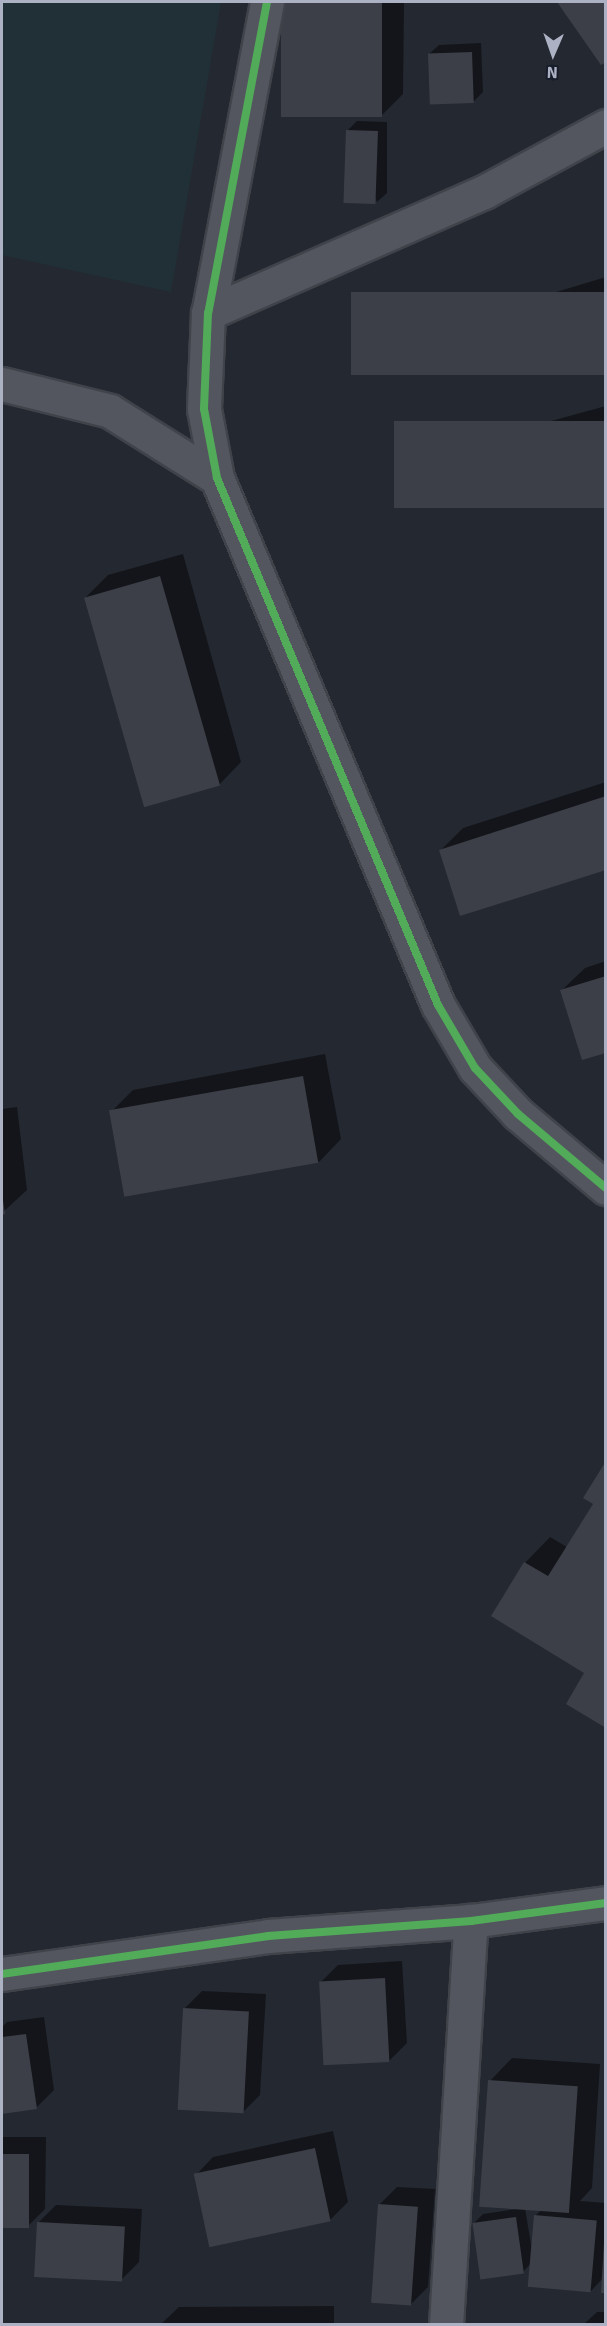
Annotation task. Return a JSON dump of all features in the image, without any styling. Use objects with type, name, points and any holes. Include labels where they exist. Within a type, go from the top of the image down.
[{"type":"street","points":[[267,2],[208,313],[204,409],[217,478],[438,1005],[475,1068],[518,1114],[606,1188]]},
{"type":"street","points":[[208,313],[484,192],[606,126]]},
{"type":"street","points":[[2,384],[110,411],[217,478]]},
{"type":"street","points":[[2,1974],[268,1936],[471,1922],[606,1903]]},
{"type":"street","points":[[446,2325],[471,1922]]},
{"type":"shaded area","points":[[2,2],[221,2],[171,292],[2,255]]},
{"type":"building","points":[[281,2],[382,2],[382,117],[281,117]]},
{"type":"building","points":[[557,2],[606,2],[606,62],[601,65]]},
{"type":"building","points":[[472,52],[474,103],[430,105],[428,54]]},
{"type":"building","points":[[346,130],[378,131],[375,204],[343,203]]},
{"type":"building","points":[[351,292],[606,292],[606,375],[351,375]]},
{"type":"building","points":[[394,421],[606,421],[606,508],[394,508]]},
{"type":"building","points":[[160,576],[220,786],[144,807],[84,598]]},
{"type":"building","points":[[606,796],[606,870],[460,916],[439,850]]},
{"type":"building","points":[[606,976],[606,1053],[582,1060],[560,990]]},
{"type":"building","points":[[303,1076],[318,1163],[124,1197],[109,1110]]},
{"type":"building","points":[[2,1200],[5,1214],[2,1215]]},
{"type":"building","points":[[606,1461],[606,1728],[566,1704],[584,1673],[491,1616],[524,1562],[548,1576],[593,1504],[583,1498]]},
{"type":"building","points":[[385,1978],[389,2062],[323,2065],[319,1981]]},
{"type":"building","points":[[183,2008],[249,2011],[244,2113],[178,2110]]},
{"type":"building","points":[[26,2034],[37,2109],[2,2114],[2,2037]]},
{"type":"building","points":[[488,2080],[578,2086],[569,2213],[479,2207]]},
{"type":"building","points":[[315,2148],[331,2221],[209,2247],[194,2174]]},
{"type":"building","points":[[2,2154],[29,2154],[29,2228],[2,2228]]},
{"type":"building","points":[[378,2204],[418,2207],[411,2306],[371,2303]]},
{"type":"building","points":[[534,2215],[597,2220],[590,2292],[528,2287]]},
{"type":"building","points":[[516,2217],[524,2273],[480,2280],[472,2223]]},
{"type":"building","points":[[37,2222],[125,2227],[122,2282],[34,2277]]},
{"type":"building","points":[[604,2243],[606,2243],[606,2293],[601,2293]]},
{"type":"cycle path","points":[[267,2],[208,313],[204,409],[217,478],[438,1005],[475,1068],[518,1114],[606,1188]]},
{"type":"cycle path","points":[[2,1974],[268,1936],[471,1921],[606,1903]]}]
